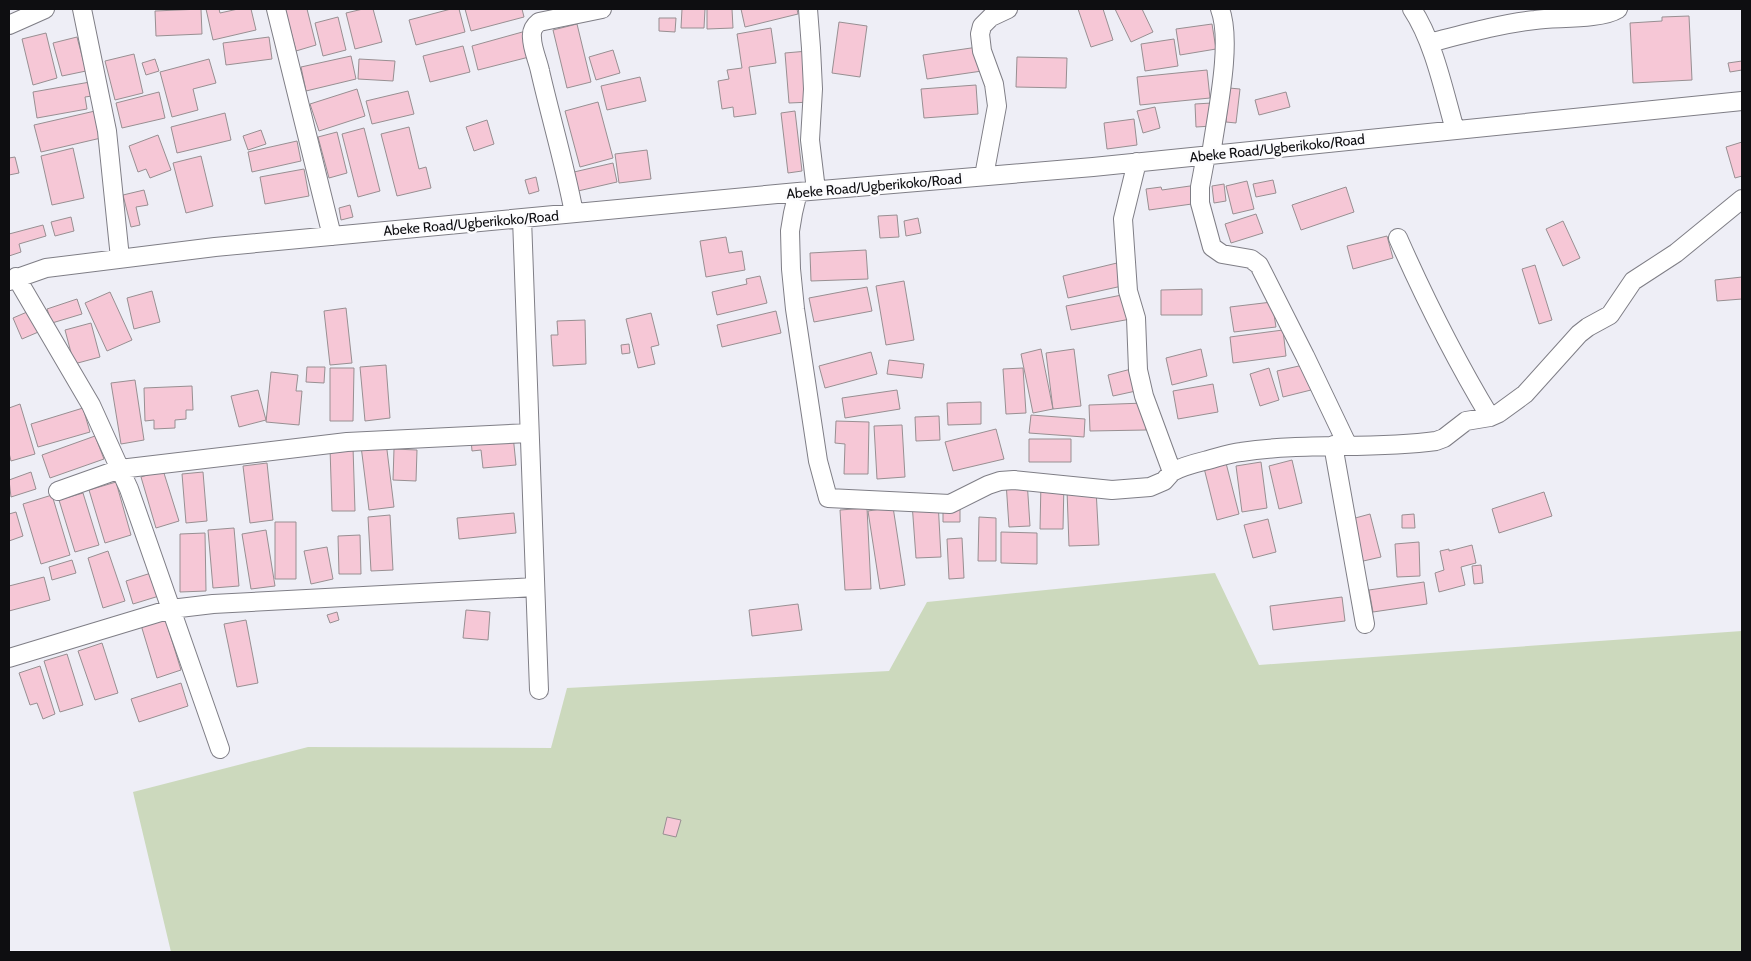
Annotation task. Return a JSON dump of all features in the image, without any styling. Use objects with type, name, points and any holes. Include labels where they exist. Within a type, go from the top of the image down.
[{"type":"street","points":[[9,25],[45,9]]},
{"type":"street","points":[[82,9],[107,131],[120,258]]},
{"type":"street","points":[[276,9],[332,236]]},
{"type":"street","points":[[574,213],[537,54],[532,40],[532,33],[534,27],[539,22],[602,9]]},
{"type":"street","points":[[808,9],[812,89],[810,140],[816,190]]},
{"type":"street","points":[[984,176],[997,106],[994,84],[982,51],[980,34],[982,26],[991,17],[1008,9]]},
{"type":"street","points":[[1220,9],[1225,34],[1223,68],[1209,155],[1200,187],[1200,203],[1212,247],[1222,254],[1251,259],[1260,265],[1305,356],[1340,445],[1365,624]]},
{"type":"street","points":[[1412,9],[1421,22],[1429,43],[1455,130]]},
{"type":"street","points":[[1429,43],[1462,34],[1534,20],[1597,15],[1613,12],[1618,9]]},
{"type":"street","name":"Abeke Road/Ugberikoko/Road","points":[[12,279],[46,268],[215,246],[1137,162],[1742,101]]},
{"type":"street","points":[[1137,162],[1123,219],[1128,291],[1136,318],[1138,370],[1144,396],[1160,445],[1172,472]]},
{"type":"street","points":[[798,192],[790,231],[791,269],[795,309],[818,461],[828,498],[947,504],[1000,481],[1014,480],[1112,490],[1150,487],[1164,481],[1172,472],[1181,467],[1240,452],[1436,441],[1444,438],[1466,421],[1499,413],[1525,394],[1579,334],[1588,327],[1610,316],[1633,280],[1676,253],[1742,200]]},
{"type":"street","points":[[522,218],[539,690]]},
{"type":"street","points":[[1398,238],[1462,370],[1490,416]]},
{"type":"street","points":[[12,279],[91,405],[129,489],[220,749]]},
{"type":"street","points":[[58,491],[120,469],[348,442],[530,433]]},
{"type":"street","points":[[9,658],[171,609],[213,604],[535,587]]},
{"type":"green space","points":[[1215,573],[1259,665],[1742,631],[1742,952],[171,952],[133,792],[308,747],[551,748],[567,688],[889,671],[927,602]]},
{"type":"building","points":[[201,9],[202,34],[156,36],[155,11]]},
{"type":"building","points":[[206,9],[219,9],[220,13],[238,9],[251,9],[256,30],[213,40]]},
{"type":"building","points":[[285,9],[307,9],[316,45],[296,51]]},
{"type":"building","points":[[373,9],[382,42],[355,49],[346,13]]},
{"type":"building","points":[[451,9],[459,9],[465,32],[416,45],[409,20]]},
{"type":"building","points":[[465,9],[522,9],[524,17],[471,31]]},
{"type":"building","points":[[682,9],[705,9],[704,28],[681,28]]},
{"type":"building","points":[[707,9],[732,9],[733,28],[707,29]]},
{"type":"building","points":[[741,9],[797,9],[798,14],[745,27]]},
{"type":"building","points":[[1078,9],[1103,9],[1113,40],[1091,47]]},
{"type":"building","points":[[1115,9],[1142,9],[1153,32],[1131,42]]},
{"type":"building","points":[[1689,16],[1692,80],[1633,83],[1630,23],[1662,21],[1662,17]]},
{"type":"building","points":[[338,17],[346,50],[323,56],[315,23]]},
{"type":"building","points":[[659,18],[676,18],[675,32],[659,31]]},
{"type":"building","points":[[839,22],[867,26],[860,77],[832,73]]},
{"type":"building","points":[[577,24],[591,82],[567,88],[553,30]]},
{"type":"building","points":[[1212,24],[1216,49],[1180,55],[1176,29]]},
{"type":"building","points":[[771,28],[776,63],[749,67],[756,114],[734,117],[733,107],[722,109],[718,81],[729,79],[727,70],[742,68],[737,34]]},
{"type":"building","points":[[526,31],[533,56],[478,70],[472,46]]},
{"type":"building","points":[[46,33],[57,78],[33,85],[22,39]]},
{"type":"building","points":[[77,37],[86,71],[62,76],[53,43]]},
{"type":"building","points":[[269,37],[272,59],[226,65],[223,43]]},
{"type":"building","points":[[1174,39],[1178,66],[1145,71],[1141,44]]},
{"type":"building","points":[[463,46],[470,72],[430,82],[423,56]]},
{"type":"building","points":[[978,47],[982,71],[927,79],[923,55]]},
{"type":"building","points":[[613,50],[620,73],[596,80],[589,57]]},
{"type":"building","points":[[808,51],[812,102],[789,103],[785,53]]},
{"type":"building","points":[[134,54],[143,93],[115,100],[105,61]]},
{"type":"building","points":[[351,56],[356,79],[306,91],[301,67]]},
{"type":"building","points":[[1017,57],[1067,58],[1066,88],[1016,87]]},
{"type":"building","points":[[155,59],[159,71],[146,75],[142,63]]},
{"type":"building","points":[[209,59],[216,83],[193,89],[198,110],[172,117],[160,72]]},
{"type":"building","points":[[359,59],[395,61],[393,81],[358,79]]},
{"type":"building","points":[[1742,61],[1742,70],[1730,72],[1728,63]]},
{"type":"building","points":[[1207,70],[1210,98],[1140,105],[1137,77]]},
{"type":"building","points":[[640,77],[646,101],[607,110],[601,86]]},
{"type":"building","points":[[90,82],[92,96],[85,97],[87,109],[37,118],[33,92]]},
{"type":"building","points":[[976,85],[978,114],[924,118],[921,89]]},
{"type":"building","points":[[1229,88],[1240,89],[1236,123],[1226,122]]},
{"type":"building","points":[[357,89],[365,116],[319,131],[310,104]]},
{"type":"building","points":[[408,91],[414,114],[372,124],[366,101]]},
{"type":"building","points":[[159,92],[165,118],[122,128],[116,103]]},
{"type":"building","points":[[1286,92],[1290,107],[1259,115],[1255,100]]},
{"type":"building","points":[[598,102],[613,158],[580,167],[565,111]]},
{"type":"building","points":[[1212,103],[1212,126],[1196,127],[1195,104]]},
{"type":"building","points":[[1155,107],[1160,128],[1143,133],[1137,111]]},
{"type":"building","points":[[95,111],[101,138],[41,152],[34,125]]},
{"type":"building","points":[[795,111],[802,171],[788,173],[781,113]]},
{"type":"building","points":[[225,113],[231,140],[177,153],[171,127]]},
{"type":"building","points":[[1134,119],[1137,145],[1107,149],[1104,123]]},
{"type":"building","points":[[487,120],[494,144],[474,151],[466,127]]},
{"type":"building","points":[[409,127],[419,169],[426,167],[431,188],[397,196],[381,134]]},
{"type":"building","points":[[364,128],[380,191],[358,197],[342,134]]},
{"type":"building","points":[[261,130],[266,144],[248,150],[243,136]]},
{"type":"building","points":[[337,132],[347,173],[329,178],[318,137]]},
{"type":"building","points":[[158,135],[171,170],[150,178],[146,169],[138,172],[129,146]]},
{"type":"building","points":[[297,141],[301,161],[252,172],[248,152]]},
{"type":"building","points":[[1742,142],[1742,176],[1735,178],[1726,147]]},
{"type":"building","points":[[73,148],[84,198],[52,205],[41,156]]},
{"type":"building","points":[[647,150],[651,179],[619,183],[615,154]]},
{"type":"building","points":[[201,156],[213,206],[186,213],[173,163]]},
{"type":"building","points":[[15,157],[19,173],[9,175],[9,158]]},
{"type":"building","points":[[613,163],[617,182],[578,191],[574,172]]},
{"type":"building","points":[[304,169],[309,196],[265,204],[260,177]]},
{"type":"building","points":[[536,177],[539,191],[529,194],[525,180]]},
{"type":"building","points":[[1273,180],[1276,193],[1256,197],[1253,184]]},
{"type":"building","points":[[1247,181],[1254,209],[1233,214],[1226,186]]},
{"type":"building","points":[[1224,184],[1226,201],[1214,203],[1212,186]]},
{"type":"building","points":[[1197,185],[1199,203],[1149,210],[1146,189],[1161,187],[1162,190]]},
{"type":"building","points":[[1346,187],[1354,212],[1301,230],[1292,205]]},
{"type":"building","points":[[144,190],[148,205],[136,207],[140,225],[131,227],[123,195]]},
{"type":"building","points":[[350,205],[353,217],[341,220],[339,208]]},
{"type":"building","points":[[1256,214],[1263,233],[1231,243],[1225,224]]},
{"type":"building","points":[[897,215],[899,237],[880,238],[878,216]]},
{"type":"building","points":[[71,217],[74,231],[55,236],[51,222]]},
{"type":"building","points":[[918,218],[921,233],[906,236],[904,221]]},
{"type":"building","points":[[1563,221],[1580,258],[1563,266],[1546,229]]},
{"type":"building","points":[[43,225],[46,236],[19,244],[21,252],[9,256],[9,234]]},
{"type":"building","points":[[1387,236],[1393,258],[1353,269],[1347,246]]},
{"type":"building","points":[[726,237],[729,253],[742,251],[745,270],[706,277],[700,241]]},
{"type":"building","points":[[866,250],[868,279],[811,281],[810,253]]},
{"type":"building","points":[[1117,263],[1122,286],[1068,298],[1063,276]]},
{"type":"building","points":[[1535,265],[1552,320],[1539,324],[1522,269]]},
{"type":"building","points":[[760,276],[767,303],[717,315],[712,292],[747,284],[746,279]]},
{"type":"building","points":[[1742,277],[1742,299],[1717,301],[1715,280]]},
{"type":"building","points":[[904,281],[914,340],[886,345],[876,286]]},
{"type":"building","points":[[867,287],[872,311],[814,322],[809,298]]},
{"type":"building","points":[[1202,289],[1202,315],[1161,315],[1161,290]]},
{"type":"building","points":[[152,291],[160,322],[134,329],[127,298]]},
{"type":"building","points":[[110,292],[132,340],[107,351],[85,303]]},
{"type":"building","points":[[1132,293],[1136,318],[1071,330],[1066,306]]},
{"type":"building","points":[[77,299],[82,314],[52,323],[47,309]]},
{"type":"building","points":[[1272,302],[1276,327],[1234,332],[1230,307]]},
{"type":"building","points":[[346,308],[352,363],[330,365],[324,311]]},
{"type":"building","points":[[34,309],[43,330],[22,339],[13,318]]},
{"type":"building","points":[[776,311],[781,333],[722,347],[717,325]]},
{"type":"building","points":[[651,313],[659,345],[651,347],[655,364],[638,368],[626,319]]},
{"type":"building","points":[[585,320],[586,364],[553,366],[551,335],[558,335],[557,321]]},
{"type":"building","points":[[91,323],[100,357],[74,364],[65,330]]},
{"type":"building","points":[[1283,330],[1286,356],[1233,363],[1230,337]]},
{"type":"building","points":[[629,344],[630,353],[622,354],[621,345]]},
{"type":"building","points":[[1041,349],[1053,409],[1033,413],[1021,354]]},
{"type":"building","points":[[1074,349],[1081,406],[1053,409],[1046,353]]},
{"type":"building","points":[[1201,349],[1207,376],[1172,385],[1166,358]]},
{"type":"building","points":[[871,352],[877,374],[825,388],[819,366]]},
{"type":"building","points":[[889,360],[924,364],[922,378],[887,374]]},
{"type":"building","points":[[1312,363],[1319,388],[1283,397],[1277,371]]},
{"type":"building","points":[[386,365],[390,418],[365,421],[360,367]]},
{"type":"building","points":[[307,367],[325,367],[324,383],[306,382]]},
{"type":"building","points":[[1139,367],[1145,389],[1113,396],[1108,375]]},
{"type":"building","points":[[330,368],[354,368],[353,421],[330,421]]},
{"type":"building","points":[[1023,368],[1026,413],[1006,414],[1003,369]]},
{"type":"building","points":[[1269,368],[1279,400],[1260,406],[1250,374]]},
{"type":"building","points":[[271,372],[298,375],[296,391],[302,391],[299,425],[266,422]]},
{"type":"building","points":[[135,380],[144,440],[121,444],[111,383]]},
{"type":"building","points":[[1213,384],[1218,412],[1178,419],[1173,391]]},
{"type":"building","points":[[192,386],[193,410],[186,410],[186,419],[175,420],[175,428],[154,429],[154,420],[145,421],[144,388]]},
{"type":"building","points":[[258,390],[266,420],[239,427],[231,396]]},
{"type":"building","points":[[897,390],[900,409],[845,418],[842,398]]},
{"type":"building","points":[[981,402],[981,424],[948,425],[947,403]]},
{"type":"building","points":[[1145,403],[1146,430],[1090,431],[1089,405]]},
{"type":"building","points":[[20,404],[35,454],[11,461],[9,453],[9,408]]},
{"type":"building","points":[[83,408],[90,432],[38,447],[31,424]]},
{"type":"building","points":[[1031,415],[1085,419],[1084,437],[1029,433]]},
{"type":"building","points":[[939,416],[940,440],[916,441],[915,417]]},
{"type":"building","points":[[836,421],[869,422],[868,474],[844,474],[845,444],[835,443]]},
{"type":"building","points":[[902,425],[905,477],[877,479],[874,426]]},
{"type":"building","points":[[996,429],[1004,459],[953,471],[945,442]]},
{"type":"building","points":[[513,435],[516,465],[483,468],[481,450],[472,451],[471,439]]},
{"type":"building","points":[[95,436],[104,459],[50,478],[42,455]]},
{"type":"building","points":[[1029,439],[1071,439],[1071,462],[1029,462]]},
{"type":"building","points":[[386,442],[394,507],[369,510],[361,446]]},
{"type":"building","points":[[353,447],[355,511],[332,511],[330,448]]},
{"type":"building","points":[[394,449],[417,450],[416,481],[393,480]]},
{"type":"building","points":[[1292,460],[1302,503],[1279,509],[1269,466]]},
{"type":"building","points":[[1261,462],[1267,508],[1242,512],[1236,466]]},
{"type":"building","points":[[267,463],[273,520],[250,523],[243,466]]},
{"type":"building","points":[[1226,463],[1239,514],[1217,520],[1204,468]]},
{"type":"building","points":[[163,470],[179,521],[156,528],[141,477]]},
{"type":"building","points":[[31,472],[36,489],[11,497],[9,480]]},
{"type":"building","points":[[203,472],[207,521],[186,523],[182,474]]},
{"type":"building","points":[[1027,480],[1030,526],[1009,527],[1006,482]]},
{"type":"building","points":[[116,482],[131,535],[105,543],[89,490]]},
{"type":"building","points":[[1041,482],[1064,482],[1063,529],[1040,529]]},
{"type":"building","points":[[1096,489],[1099,545],[1069,546],[1067,490]]},
{"type":"building","points":[[1544,492],[1552,516],[1499,533],[1492,509]]},
{"type":"building","points":[[83,493],[99,545],[75,552],[59,500]]},
{"type":"building","points":[[52,495],[70,555],[41,564],[23,504]]},
{"type":"building","points":[[943,495],[960,496],[960,522],[943,522]]},
{"type":"building","points":[[938,501],[941,557],[916,558],[912,503]]},
{"type":"building","points":[[893,507],[905,585],[880,589],[868,511]]},
{"type":"building","points":[[867,508],[871,589],[845,590],[840,510]]},
{"type":"building","points":[[16,512],[23,536],[9,541],[9,514]]},
{"type":"building","points":[[514,513],[516,533],[459,539],[457,518]]},
{"type":"building","points":[[1370,514],[1381,557],[1359,562],[1348,520]]},
{"type":"building","points":[[1414,514],[1415,528],[1402,528],[1402,515]]},
{"type":"building","points":[[390,515],[393,570],[371,571],[368,517]]},
{"type":"building","points":[[979,517],[996,518],[996,561],[978,561]]},
{"type":"building","points":[[1268,519],[1276,552],[1253,558],[1244,525]]},
{"type":"building","points":[[275,522],[296,522],[296,579],[275,579]]},
{"type":"building","points":[[234,528],[239,586],[213,588],[208,530]]},
{"type":"building","points":[[266,530],[275,586],[251,589],[242,534]]},
{"type":"building","points":[[1001,532],[1037,533],[1037,564],[1001,563]]},
{"type":"building","points":[[205,533],[206,591],[180,592],[180,534]]},
{"type":"building","points":[[360,535],[361,574],[339,574],[338,536]]},
{"type":"building","points":[[962,538],[964,578],[949,579],[947,539]]},
{"type":"building","points":[[1419,542],[1420,576],[1397,577],[1395,544]]},
{"type":"building","points":[[1472,545],[1476,563],[1461,567],[1465,585],[1439,592],[1435,573],[1444,570],[1440,551],[1449,549],[1449,551]]},
{"type":"building","points":[[327,547],[333,579],[311,584],[304,551]]},
{"type":"building","points":[[108,551],[125,601],[103,608],[88,558]]},
{"type":"building","points":[[72,560],[76,573],[52,580],[49,567]]},
{"type":"building","points":[[1481,565],[1483,583],[1474,584],[1472,566]]},
{"type":"building","points":[[151,573],[159,596],[133,604],[126,581]]},
{"type":"building","points":[[44,577],[50,600],[9,611],[9,586]]},
{"type":"building","points":[[1424,582],[1427,604],[1373,612],[1369,590]]},
{"type":"building","points":[[1342,597],[1345,621],[1273,630],[1270,606]]},
{"type":"building","points":[[798,604],[802,630],[752,636],[749,610]]},
{"type":"building","points":[[466,610],[490,612],[488,640],[463,638]]},
{"type":"building","points":[[337,612],[339,620],[330,623],[327,615]]},
{"type":"building","points":[[165,618],[181,670],[157,678],[141,625]]},
{"type":"building","points":[[246,620],[258,683],[237,687],[224,624]]},
{"type":"building","points":[[102,643],[118,693],[95,700],[78,651]]},
{"type":"building","points":[[67,654],[83,705],[60,712],[44,661]]},
{"type":"building","points":[[40,666],[55,714],[43,719],[37,703],[30,705],[19,673]]},
{"type":"building","points":[[181,683],[188,706],[139,722],[131,699]]},
{"type":"building","points":[[667,817],[681,820],[676,837],[663,834]]}]
